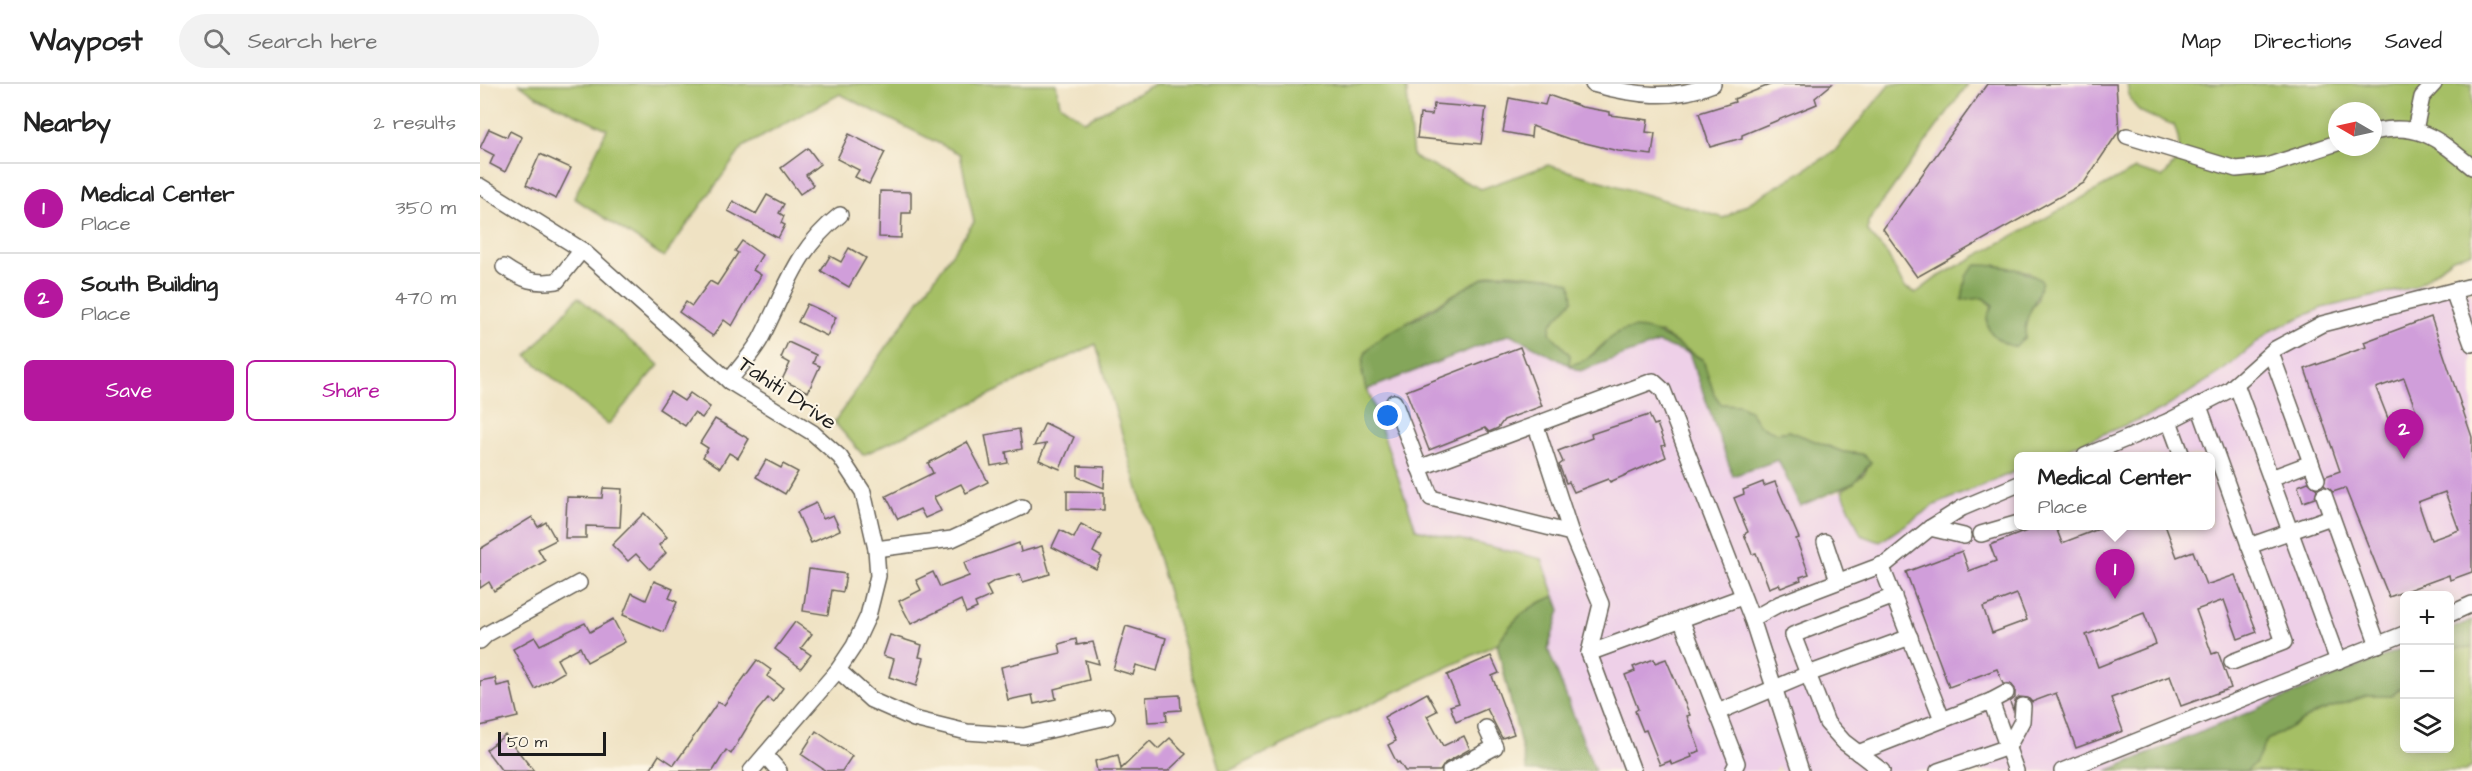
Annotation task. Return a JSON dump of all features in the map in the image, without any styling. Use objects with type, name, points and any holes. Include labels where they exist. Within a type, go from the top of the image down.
[{"type":"street","points":[[1593,84],[1632,95],[1662,96],[1713,84]]},
{"type":"street","points":[[2415,130],[2422,97],[2434,84]]},
{"type":"street","points":[[2382,130],[2415,130],[2438,139],[2472,167]]},
{"type":"street","points":[[2127,136],[2236,169],[2267,166],[2328,145]]},
{"type":"street","name":"Tahiti Drive","points":[[480,186],[582,250],[729,381],[813,433],[840,457],[863,492],[876,549],[878,576],[868,616],[854,646],[838,670],[751,771]]},
{"type":"street","points":[[729,381],[759,342],[794,267],[818,232],[840,215]]},
{"type":"street","points":[[504,267],[538,283],[557,281],[582,250]]},
{"type":"street","points":[[2095,452],[2199,406],[2236,384],[2271,353],[2322,324],[2472,286]]},
{"type":"street","points":[[2453,291],[2472,344]]},
{"type":"street","points":[[2271,353],[2317,479]]},
{"type":"street","points":[[1419,468],[1653,381],[1663,390],[1752,619],[1801,771]]},
{"type":"street","points":[[2236,384],[2338,661]]},
{"type":"street","points":[[1394,402],[1431,498],[1571,532]]},
{"type":"street","points":[[2199,406],[2284,642],[2232,662]]},
{"type":"street","points":[[2169,421],[2181,452]]},
{"type":"street","points":[[1536,426],[1571,532],[1601,604],[1589,653],[1633,771]]},
{"type":"street","points":[[2271,478],[2311,463]]},
{"type":"street","points":[[1752,619],[1779,603],[1881,565],[1930,528],[1962,508],[2014,486]]},
{"type":"street","points":[[2324,495],[2378,645]]},
{"type":"street","points":[[876,549],[952,539],[1022,507]]},
{"type":"street","points":[[2249,546],[2331,517]]},
{"type":"street","points":[[1981,534],[2014,524]]},
{"type":"street","points":[[1930,528],[1964,536]]},
{"type":"street","points":[[1825,542],[1838,581]]},
{"type":"street","points":[[1881,565],[1942,719]]},
{"type":"street","points":[[480,641],[487,634],[579,583]]},
{"type":"street","points":[[1882,771],[1858,753],[1827,723],[1793,635],[1894,596]]},
{"type":"street","points":[[1589,653],[1742,597]]},
{"type":"street","points":[[2454,612],[2472,604]]},
{"type":"street","points":[[1681,619],[1737,763],[1732,771]]},
{"type":"street","points":[[2062,771],[2400,636]]},
{"type":"street","points":[[1718,712],[1808,674],[1910,637]]},
{"type":"street","points":[[838,670],[872,700],[914,719],[967,732],[1024,736],[1107,717]]},
{"type":"street","points":[[1858,753],[2006,693]]},
{"type":"street","points":[[1991,701],[2016,771]]},
{"type":"street","points":[[1938,771],[2008,747],[2022,721],[2023,706]]},
{"type":"street","points":[[1450,771],[1495,747],[1486,728]]},
{"type":"street","points":[[765,755],[779,771]]},
{"type":"shaded area","points":[[2441,281],[2472,293],[2472,620],[2454,627],[2454,591],[2400,591],[2400,650],[2107,771],[1781,771],[1779,765],[1775,771],[1595,771],[1548,649],[1560,610],[1542,559],[1416,529],[1366,390],[1510,334],[1580,371],[1658,343],[1689,353],[1733,475],[1778,459],[1800,506],[1842,491],[1861,535],[1880,541],[1935,505],[2014,472],[2014,530],[2215,530],[2215,452],[2060,452],[2162,410],[2221,372],[2272,330],[2322,308]]},
{"type":"green space","points":[[520,84],[1056,84],[1060,104],[1084,121],[1155,84],[1406,84],[1413,157],[1481,189],[1548,165],[1724,218],[1834,152],[1890,84],[1968,84],[1868,222],[1868,232],[1888,255],[1904,287],[1916,293],[1936,278],[2135,169],[2162,177],[2177,159],[2179,141],[2174,125],[2149,116],[2137,108],[2132,102],[2127,84],[2472,84],[2472,252],[2453,258],[2415,287],[2322,308],[2272,330],[2221,372],[2162,410],[2060,452],[2014,452],[2014,472],[1935,505],[1880,542],[1861,535],[1842,491],[1864,474],[1871,462],[1862,454],[1843,452],[1789,431],[1777,433],[1759,425],[1749,410],[1739,405],[1721,404],[1714,394],[1703,360],[1661,333],[1611,337],[1583,363],[1569,365],[1570,355],[1550,333],[1551,324],[1573,300],[1553,277],[1499,273],[1468,286],[1374,344],[1366,352],[1362,373],[1416,529],[1542,559],[1555,596],[1522,614],[1497,644],[1228,771],[1220,771],[1096,344],[863,455],[834,422],[974,222],[960,154],[840,94],[743,147],[664,257],[574,198],[607,129],[535,95]],"holes":[[[1995,265],[2030,272],[2038,299],[2024,320],[2025,337],[1983,298],[1962,299]]]},
{"type":"green space","points":[[1976,265],[2010,268],[2042,281],[2027,321],[2025,337],[2016,347],[2001,341],[1989,329],[1987,316],[1993,305],[1983,298],[1962,300],[1966,276]]},
{"type":"green space","points":[[1494,274],[1553,277],[1571,283],[1573,300],[1551,324],[1550,333],[1570,355],[1569,365],[1581,362],[1619,332],[1631,328],[1644,329],[1668,339],[1703,360],[1714,394],[1721,404],[1739,405],[1749,410],[1759,425],[1777,433],[1789,431],[1843,452],[1862,454],[1871,462],[1854,483],[1800,506],[1778,460],[1733,476],[1689,353],[1658,343],[1580,371],[1510,334],[1366,390],[1363,359],[1373,344],[1467,287]]},
{"type":"green space","points":[[578,297],[659,365],[608,425],[527,356]]},
{"type":"green space","points":[[1555,596],[1560,610],[1548,649],[1595,771],[1527,771],[1497,644],[1522,614]]},
{"type":"green space","points":[[2472,620],[2472,647],[2454,649],[2454,627]]},
{"type":"green space","points":[[2472,647],[2472,767],[2465,771],[2246,771],[2255,764],[2267,740],[2318,712],[2366,696],[2392,696],[2400,688],[2400,753],[2454,753],[2454,648]]},
{"type":"green space","points":[[2400,650],[2400,688],[2392,696],[2366,696],[2318,712],[2267,740],[2255,764],[2246,771],[2107,771]]},
{"type":"building","points":[[1772,84],[1832,84],[1815,98],[1817,104],[1742,135],[1742,138],[1710,147],[1699,113],[1735,102],[1734,99]]},
{"type":"building","points":[[1987,84],[2116,84],[2119,131],[2084,183],[1917,277],[1883,229]]},
{"type":"building","points":[[1548,95],[1582,107],[1610,112],[1610,115],[1648,120],[1646,132],[1655,133],[1652,155],[1618,151],[1569,139],[1532,126],[1531,137],[1503,132],[1509,98],[1545,105]]},
{"type":"building","points":[[1434,104],[1486,108],[1481,144],[1417,138],[1420,114],[1432,115]]},
{"type":"building","points":[[489,129],[507,137],[510,131],[522,137],[505,172],[490,164],[494,155],[480,148]]},
{"type":"building","points":[[849,134],[885,152],[869,184],[855,177],[859,170],[837,159]]},
{"type":"building","points":[[808,148],[820,164],[806,175],[813,185],[800,194],[781,168]]},
{"type":"building","points":[[540,154],[571,168],[556,199],[526,185]]},
{"type":"building","points":[[880,191],[911,192],[911,213],[902,213],[901,238],[879,237]]},
{"type":"building","points":[[767,195],[784,204],[779,213],[784,216],[781,223],[785,225],[778,238],[728,211],[733,201],[756,214]]},
{"type":"building","points":[[742,241],[762,255],[753,270],[761,275],[732,326],[724,320],[713,336],[679,312],[686,302],[692,306],[710,281],[717,285],[738,253],[735,251]]},
{"type":"building","points":[[849,248],[866,258],[849,287],[821,271],[830,256],[841,262]]},
{"type":"building","points":[[807,304],[836,317],[827,336],[798,322]]},
{"type":"building","points":[[2431,317],[2472,437],[2472,572],[2450,580],[2449,575],[2400,591],[2389,597],[2345,488],[2333,492],[2324,485],[2326,476],[2340,471],[2305,369],[2366,347],[2364,342]],"holes":[[[2404,378],[2418,416],[2391,426],[2376,388]],[[2445,492],[2459,530],[2431,540],[2418,502]]]},
{"type":"building","points":[[788,342],[816,355],[813,363],[820,366],[808,392],[782,380],[790,363],[781,358]]},
{"type":"building","points":[[1520,347],[1542,406],[1504,420],[1498,428],[1489,432],[1485,428],[1429,450],[1406,391]]},
{"type":"building","points":[[670,392],[684,401],[690,393],[710,407],[702,418],[694,413],[685,426],[659,409]]},
{"type":"building","points":[[1649,415],[1654,425],[1657,424],[1665,445],[1662,446],[1666,457],[1610,482],[1608,479],[1574,492],[1569,482],[1566,483],[1559,465],[1563,462],[1558,451],[1592,438],[1591,434]]},
{"type":"building","points":[[715,419],[749,439],[738,458],[729,453],[720,468],[703,457],[708,448],[700,443]]},
{"type":"building","points":[[1045,423],[1074,437],[1060,469],[1039,460],[1046,444],[1034,446]]},
{"type":"building","points":[[1019,429],[1022,449],[1006,452],[1008,463],[991,466],[985,435]]},
{"type":"building","points":[[967,442],[988,482],[966,493],[961,484],[934,497],[941,511],[925,518],[920,509],[898,519],[886,496],[933,473],[928,463]]},
{"type":"building","points":[[766,460],[781,468],[783,464],[798,472],[785,494],[756,477]]},
{"type":"building","points":[[1078,466],[1105,467],[1104,488],[1078,477]]},
{"type":"building","points":[[1763,482],[1764,486],[1775,482],[1799,538],[1796,539],[1809,574],[1781,588],[1779,584],[1769,588],[1756,553],[1752,554],[1744,534],[1748,532],[1734,498],[1744,494],[1743,490]]},
{"type":"building","points":[[2308,482],[2317,489],[2315,498],[2303,502],[2298,486]]},
{"type":"building","points":[[603,488],[622,489],[620,527],[586,526],[586,538],[565,538],[567,497],[602,498]]},
{"type":"building","points":[[1067,491],[1104,492],[1104,510],[1067,509]]},
{"type":"building","points":[[816,503],[823,519],[833,515],[840,530],[811,543],[797,512]]},
{"type":"building","points":[[644,513],[667,537],[659,545],[666,553],[650,569],[636,554],[628,561],[612,545]]},
{"type":"building","points":[[532,517],[538,527],[546,522],[556,540],[538,549],[545,561],[494,591],[489,582],[480,588],[480,549]]},
{"type":"building","points":[[1081,524],[1101,535],[1093,552],[1102,557],[1096,569],[1052,547],[1060,530],[1074,538]]},
{"type":"building","points":[[2029,530],[2057,530],[2062,543],[2096,530],[2167,530],[2177,557],[2193,551],[2206,585],[2235,575],[2257,632],[2238,639],[2224,600],[2196,610],[2212,654],[2218,652],[2231,688],[2181,706],[2170,676],[2111,698],[2123,731],[2076,748],[2056,693],[2032,702],[2028,698],[2019,697],[2015,701],[2013,710],[2010,702],[2015,698],[2015,689],[2011,684],[2003,684],[1997,669],[1949,687],[1906,572],[1962,551],[1969,571],[1996,561],[1990,545]],"holes":[[[2017,594],[2027,620],[1992,633],[1983,607]],[[2144,613],[2156,644],[2098,667],[2086,635]]]},
{"type":"building","points":[[1019,543],[1021,552],[1042,546],[1050,574],[1023,582],[1020,574],[994,581],[986,586],[991,596],[975,603],[977,608],[966,613],[961,600],[911,624],[899,601],[921,590],[916,580],[933,572],[940,587],[969,576],[964,563]]},
{"type":"building","points":[[809,569],[846,574],[843,592],[832,590],[828,615],[803,611]]},
{"type":"building","points":[[654,581],[673,589],[669,598],[677,602],[664,632],[623,615],[632,593],[646,600]]},
{"type":"building","points":[[613,619],[625,642],[587,662],[580,647],[557,659],[564,672],[535,689],[513,649],[535,637],[540,645],[585,623],[590,632]]},
{"type":"building","points":[[795,622],[812,634],[801,648],[811,655],[801,668],[775,649]]},
{"type":"building","points":[[1126,626],[1166,638],[1157,671],[1136,665],[1133,675],[1113,669]]},
{"type":"building","points":[[890,635],[922,645],[919,657],[924,658],[916,686],[889,677],[894,659],[883,656]]},
{"type":"building","points":[[1076,639],[1077,645],[1093,642],[1099,664],[1085,660],[1089,680],[1054,689],[1056,699],[1034,704],[1032,695],[1008,700],[1001,667],[1061,653],[1059,644]]},
{"type":"building","points":[[1491,656],[1499,673],[1492,676],[1514,734],[1502,738],[1487,709],[1456,722],[1450,706],[1459,703],[1447,675]]},
{"type":"building","points":[[1654,659],[1655,663],[1666,659],[1690,715],[1687,716],[1700,751],[1672,765],[1670,761],[1660,765],[1646,730],[1643,731],[1635,711],[1638,709],[1625,675],[1635,671],[1633,667]]},
{"type":"building","points":[[757,660],[771,670],[767,676],[783,688],[773,702],[768,698],[757,711],[731,754],[726,750],[713,771],[649,771],[659,755],[674,765],[718,702],[724,705]]},
{"type":"building","points":[[495,678],[497,686],[510,683],[518,717],[480,726],[480,681]]},
{"type":"building","points":[[1427,693],[1437,711],[1427,716],[1443,746],[1464,736],[1470,749],[1445,763],[1440,771],[1405,771],[1399,762],[1397,763],[1388,745],[1396,741],[1384,717]]},
{"type":"building","points":[[1180,695],[1181,710],[1166,711],[1167,721],[1148,722],[1146,697]]},
{"type":"building","points":[[816,731],[852,756],[842,771],[826,771],[801,754]]},
{"type":"building","points":[[505,735],[534,771],[502,771],[486,750]]},
{"type":"building","points":[[1170,738],[1186,754],[1168,771],[1097,771],[1095,761],[1118,755],[1121,769],[1150,741],[1158,749]]},
{"type":"place","name":"South Building","points":[[2404,459]]},
{"type":"place","name":"Medical Center","points":[[2115,599]]}]
